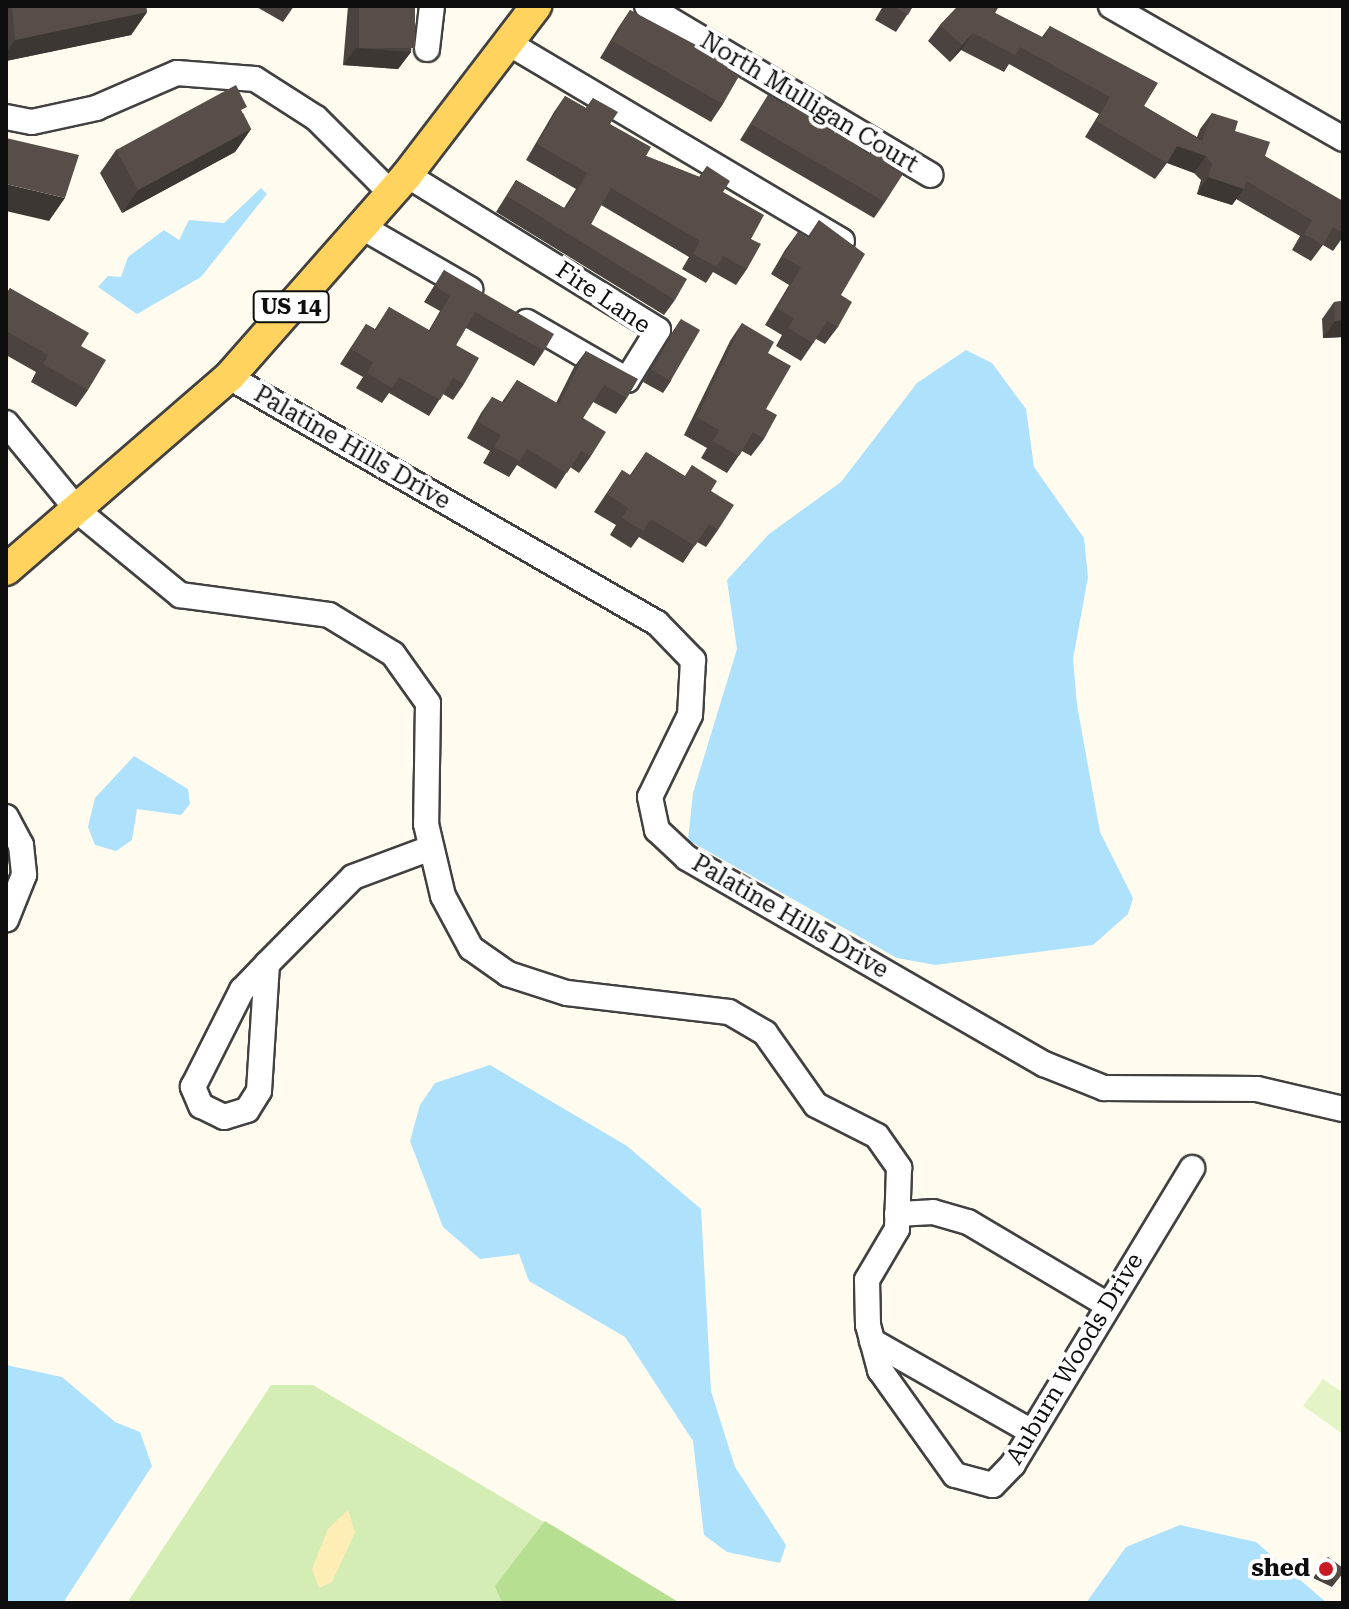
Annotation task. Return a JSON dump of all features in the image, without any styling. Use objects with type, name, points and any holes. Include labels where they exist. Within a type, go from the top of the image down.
[{"type":"main road","name":"US 14","points":[[6,570],[79,512],[229,377],[399,184],[510,44],[536,6]]},
{"type":"street","points":[[427,49],[432,6]]},
{"type":"street","name":"North Mulligan Court","points":[[647,6],[930,175]]},
{"type":"street","points":[[1111,6],[1343,139]]},
{"type":"street","points":[[510,44],[847,244]]},
{"type":"street","points":[[6,117],[32,122],[96,108],[177,73],[255,79],[316,118],[399,184]]},
{"type":"street","name":"Fire Lane","points":[[362,227],[627,380],[658,330],[399,184]]},
{"type":"street","name":"Palatine Hills Drive","points":[[229,377],[657,623],[693,660],[690,715],[650,797],[657,830],[687,858],[1044,1064],[1104,1088],[1257,1089],[1343,1109]]},
{"type":"street","name":"Auburn Woods Drive","points":[[6,423],[79,512],[180,595],[329,615],[393,654],[428,703],[431,848],[454,925],[471,948],[508,974],[567,993],[729,1012],[765,1033],[816,1105],[877,1136],[899,1168],[897,1214],[867,1280],[872,1341],[880,1370],[955,1475],[993,1485],[1032,1432],[1192,1168]]},
{"type":"street","points":[[6,817],[24,875],[6,920]]},
{"type":"street","points":[[267,964],[259,1091],[247,1110],[224,1117],[201,1106],[193,1087],[196,1069],[242,990],[267,964],[353,877],[431,848]]},
{"type":"street","points":[[897,1214],[933,1212],[968,1222],[1108,1305]]},
{"type":"street","points":[[872,1341],[1032,1432]]},
{"type":"green space","points":[[1323,1379],[1343,1393],[1343,1434],[1303,1406]]},
{"type":"green space","points":[[271,1385],[313,1385],[680,1603],[127,1603]]},
{"type":"green space","points":[[545,1521],[680,1603],[502,1603],[495,1586]]},
{"type":"sand","points":[[348,1510],[355,1533],[332,1582],[319,1588],[312,1569],[328,1529]]},
{"type":"water","points":[[261,188],[267,194],[201,277],[137,314],[98,287],[108,276],[121,277],[128,257],[164,230],[179,240],[189,220],[224,223]]},
{"type":"water","points":[[966,350],[992,363],[1026,409],[1034,467],[1084,538],[1088,577],[1073,659],[1077,705],[1100,832],[1133,898],[1128,914],[1093,945],[935,965],[897,958],[688,840],[693,793],[737,649],[727,580],[769,534],[841,482],[917,383]]},
{"type":"water","points":[[134,756],[188,789],[190,804],[181,815],[137,809],[132,840],[116,851],[95,845],[88,827],[95,798]]},
{"type":"water","points":[[490,1065],[627,1146],[701,1209],[711,1391],[735,1467],[786,1545],[780,1563],[727,1552],[704,1535],[693,1441],[625,1337],[529,1281],[519,1254],[480,1259],[443,1227],[410,1141],[420,1105],[435,1083]]},
{"type":"water","points":[[6,1365],[62,1377],[115,1422],[140,1432],[152,1466],[63,1603],[6,1603]]},
{"type":"water","points":[[1180,1525],[1256,1542],[1327,1603],[1086,1603],[1126,1547]]},
{"type":"building","points":[[12,6],[146,6],[147,12],[15,40]]},
{"type":"building","points":[[359,6],[415,6],[415,48],[359,48]]},
{"type":"building","points":[[893,6],[913,6],[908,15]]},
{"type":"building","points":[[958,6],[998,6],[993,12],[1044,38],[1050,26],[1158,83],[1144,106],[1202,141],[1212,113],[1238,121],[1235,131],[1270,142],[1265,156],[1343,201],[1343,233],[1333,227],[1323,245],[1304,234],[1312,220],[1246,181],[1244,189],[1208,177],[1212,164],[1206,156],[1177,146],[1167,163],[1096,121],[1110,97],[1020,47],[1015,55],[973,33],[962,45],[940,25]]},
{"type":"building","points":[[630,10],[730,63],[727,68],[739,76],[723,104],[612,41]]},
{"type":"building","points":[[236,85],[247,107],[241,110],[251,129],[138,190],[116,150]]},
{"type":"building","points":[[768,95],[783,104],[786,98],[869,154],[872,148],[894,161],[890,166],[903,174],[885,202],[751,124]]},
{"type":"building","points":[[565,96],[586,108],[593,98],[618,112],[610,124],[651,147],[646,156],[700,177],[707,166],[730,181],[723,192],[764,215],[751,239],[761,244],[747,269],[723,256],[717,267],[693,254],[700,241],[611,188],[591,224],[687,279],[675,300],[507,196],[516,180],[566,209],[587,173],[537,144]]},
{"type":"building","points":[[6,138],[79,155],[65,198],[6,184]]},
{"type":"building","points":[[819,220],[865,254],[841,295],[852,302],[838,327],[827,321],[813,343],[788,328],[794,318],[777,308],[801,267],[783,257],[798,232],[809,239]]},
{"type":"building","points":[[444,270],[554,334],[544,351],[475,312],[456,345],[479,358],[464,384],[453,378],[440,400],[399,377],[392,388],[367,373],[373,362],[351,349],[366,324],[376,330],[389,307],[430,331],[450,296],[435,286]]},
{"type":"building","points":[[10,288],[89,333],[81,346],[106,360],[88,390],[43,364],[48,355],[6,331],[6,295]]},
{"type":"building","points":[[1343,301],[1343,320],[1335,321],[1334,302]]},
{"type":"building","points":[[681,319],[700,330],[671,381],[652,370]]},
{"type":"building","points":[[742,323],[774,342],[768,353],[791,366],[766,409],[777,415],[764,439],[753,432],[739,456],[713,441],[719,430],[697,417]]},
{"type":"building","points":[[586,351],[638,379],[627,398],[604,385],[583,418],[606,432],[591,456],[581,451],[567,473],[527,449],[520,461],[494,447],[501,435],[478,422],[492,397],[504,403],[517,380],[559,404]]},
{"type":"building","points":[[646,452],[685,477],[692,465],[717,481],[711,491],[734,505],[718,530],[709,524],[695,546],[651,519],[643,531],[622,518],[628,508],[607,494],[622,470],[631,476]]},
{"type":"building","points":[[1328,1557],[1343,1568],[1336,1581],[1318,1572]]},
{"type":"place","name":"shed","points":[[1326,1569]]}]
